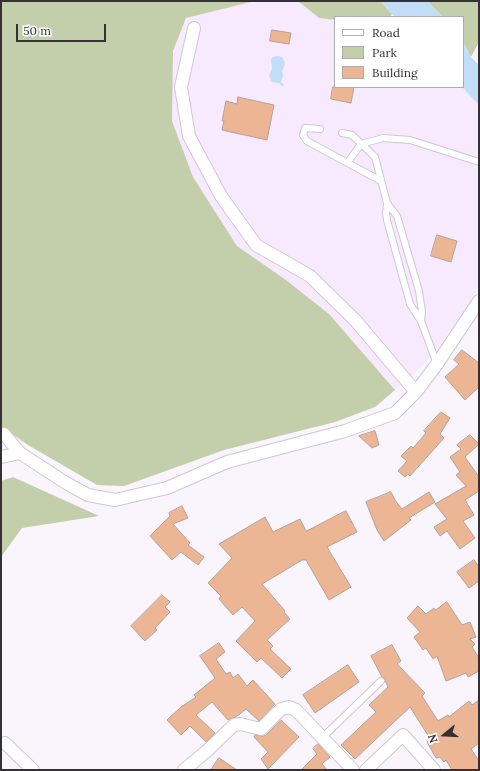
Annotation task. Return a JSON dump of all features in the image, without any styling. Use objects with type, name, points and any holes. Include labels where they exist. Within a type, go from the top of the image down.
[{"type":"street","points":[[194,28],[181,86],[189,136],[221,196],[256,245],[310,276],[355,320],[416,392]]},
{"type":"street","points":[[1,434],[4,434],[20,453],[66,483],[88,495],[115,500],[167,488],[228,462],[345,431],[395,413],[416,392],[438,364],[479,301]]},
{"type":"street","points":[[1,457],[20,453]]},
{"type":"street","points":[[184,770],[234,725],[240,724],[261,729],[281,709],[288,707],[296,710],[353,770]]},
{"type":"street","points":[[366,770],[403,735],[434,770]]},
{"type":"street","points":[[5,743],[33,770]]},
{"type":"lane","points":[[320,129],[305,128],[303,135],[307,141],[382,181]]},
{"type":"lane","points":[[342,133],[352,136],[375,157],[387,203],[387,220],[400,272],[410,304],[421,321],[438,364]]},
{"type":"lane","points":[[348,162],[361,144],[383,138],[410,140],[479,162]]},
{"type":"lane","points":[[387,203],[397,216],[419,291],[422,312],[421,321]]},
{"type":"lane","points":[[322,738],[381,681]]},
{"type":"shaded area","points":[[255,1],[298,1],[319,18],[334,20],[334,88],[463,88],[479,105],[479,284],[466,309],[423,366],[395,390],[329,314],[286,280],[237,246],[193,177],[172,121],[173,51],[186,18]]},
{"type":"green space","points":[[1,1],[255,1],[186,18],[173,51],[172,121],[193,177],[237,246],[286,280],[329,314],[395,390],[375,407],[335,422],[224,450],[124,486],[97,485],[28,445],[1,426]]},
{"type":"green space","points":[[298,1],[380,1],[392,14],[391,16],[334,16],[334,20],[319,18]]},
{"type":"green space","points":[[427,1],[479,1],[479,42],[471,57],[464,44],[464,16],[442,16]]},
{"type":"green space","points":[[13,477],[99,516],[22,528],[1,557],[1,481]]},
{"type":"water","points":[[380,1],[427,1],[442,16],[394,16]]},
{"type":"water","points":[[464,44],[471,57],[479,65],[479,105],[463,88]]},
{"type":"water","points":[[278,56],[282,57],[285,62],[281,82],[284,85],[282,86],[279,83],[272,82],[269,76],[272,69],[271,59]]},
{"type":"building","points":[[272,30],[291,33],[289,44],[270,41]]},
{"type":"building","points":[[333,87],[354,88],[351,103],[331,99]]},
{"type":"building","points":[[238,97],[274,105],[267,140],[222,130],[224,121],[222,121],[226,101],[237,104]]},
{"type":"building","points":[[437,235],[457,241],[451,262],[431,256]]},
{"type":"building","points":[[462,350],[479,363],[479,387],[465,400],[445,377],[459,364],[454,360]]},
{"type":"building","points":[[441,412],[450,418],[440,434],[444,438],[410,476],[408,474],[405,477],[398,471],[407,461],[401,456],[411,446],[413,448],[426,433],[424,431]]},
{"type":"building","points":[[375,431],[379,445],[372,448],[359,436]]},
{"type":"building","points":[[470,435],[479,444],[465,457],[479,477],[479,491],[465,500],[474,515],[463,521],[475,538],[460,549],[447,531],[440,536],[434,527],[447,519],[435,504],[466,486],[456,475],[460,472],[450,457],[461,449],[457,445]]},
{"type":"building","points":[[391,492],[402,509],[429,492],[435,502],[409,518],[411,520],[384,541],[377,530],[366,502]]},
{"type":"building","points":[[182,506],[188,518],[173,524],[190,543],[188,545],[204,557],[198,565],[181,552],[172,560],[150,536],[170,516],[169,513]]},
{"type":"building","points":[[346,511],[357,532],[327,547],[351,587],[329,600],[306,560],[302,560],[262,584],[290,619],[267,640],[273,646],[270,649],[291,669],[282,678],[261,658],[257,662],[236,641],[255,621],[242,607],[233,615],[219,599],[221,596],[208,583],[232,558],[219,544],[265,517],[273,532],[300,519],[306,531]]},
{"type":"building","points":[[474,560],[479,567],[479,581],[469,588],[457,572]]},
{"type":"building","points":[[162,595],[170,602],[165,607],[170,612],[155,628],[157,630],[145,641],[131,626]]},
{"type":"building","points":[[447,602],[462,625],[470,622],[476,637],[470,639],[475,644],[472,647],[479,658],[479,671],[468,677],[466,673],[446,681],[437,656],[433,659],[426,648],[423,650],[414,637],[420,632],[407,618],[418,606],[426,614],[434,608],[435,610]]},
{"type":"building","points":[[219,643],[225,652],[216,659],[226,674],[230,672],[233,678],[238,674],[247,686],[253,680],[275,704],[259,721],[246,709],[236,717],[228,720],[212,702],[196,715],[215,733],[206,742],[190,726],[181,735],[167,720],[181,707],[196,697],[194,695],[215,678],[200,656]]},
{"type":"building","points":[[392,645],[401,661],[397,664],[425,693],[422,696],[438,721],[448,715],[449,717],[469,701],[472,705],[479,700],[479,743],[471,749],[479,761],[479,770],[452,770],[446,760],[444,762],[440,757],[436,758],[427,742],[431,740],[410,707],[355,759],[341,745],[376,712],[369,705],[388,687],[371,656]]},
{"type":"building","points":[[348,665],[359,682],[315,713],[303,695]]},
{"type":"building","points":[[281,720],[299,737],[268,769],[261,759],[268,752],[254,737],[255,735],[266,735]]},
{"type":"building","points":[[318,744],[330,757],[322,764],[327,770],[301,770],[317,754],[313,749]]},
{"type":"building","points":[[219,758],[237,770],[211,770]]}]
